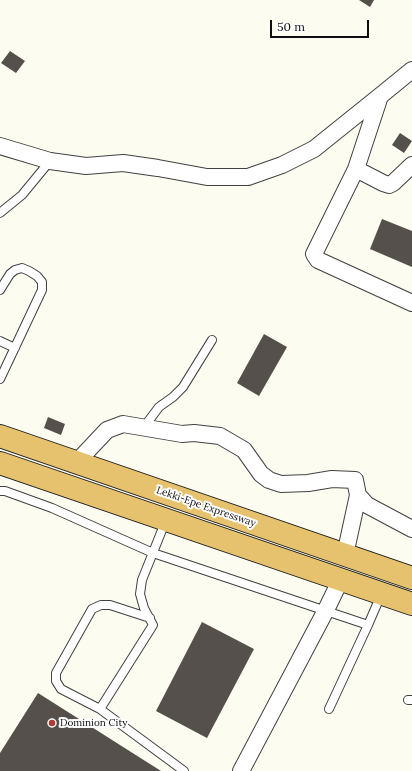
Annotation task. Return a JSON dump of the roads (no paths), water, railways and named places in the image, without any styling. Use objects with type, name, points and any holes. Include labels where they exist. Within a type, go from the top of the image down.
[{"type":"highway","name":"Lekki-Epe Expressway","points":[[0,436],[412,578]]},
{"type":"highway","points":[[0,463],[412,604]]},
{"type":"street","points":[[0,146],[50,161],[86,166],[123,163],[207,177],[248,177],[282,165],[314,149],[412,70]]},
{"type":"street","points":[[380,96],[356,169],[314,254],[318,260],[412,303]]},
{"type":"street","points":[[356,169],[390,185],[412,165]]},
{"type":"street","points":[[76,463],[107,430],[123,424],[182,434],[220,436],[244,450],[261,474],[269,480],[281,484],[308,483],[332,479],[355,480],[358,495],[345,555]]},
{"type":"street","points":[[358,495],[367,505],[412,529]]},
{"type":"street","points":[[242,771],[341,579]]},
{"type":"lane","points":[[0,212],[22,195],[50,161]]},
{"type":"lane","points":[[0,290],[10,274],[15,270],[22,268],[33,274],[42,282],[42,290],[0,380]]},
{"type":"lane","points":[[144,427],[159,407],[183,388],[212,340]]},
{"type":"lane","points":[[0,341],[15,348]]},
{"type":"lane","points":[[0,491],[5,491],[52,508],[153,553],[325,612],[368,625]]},
{"type":"lane","points":[[100,709],[153,625],[144,608],[140,594],[142,580],[167,519]]},
{"type":"lane","points":[[329,709],[382,593]]},
{"type":"lane","points":[[150,618],[110,604],[101,605],[92,610],[56,673],[56,681],[61,688],[100,709],[184,771]]},
{"type":"place","name":"Dominion City","points":[[52,723]]}]
